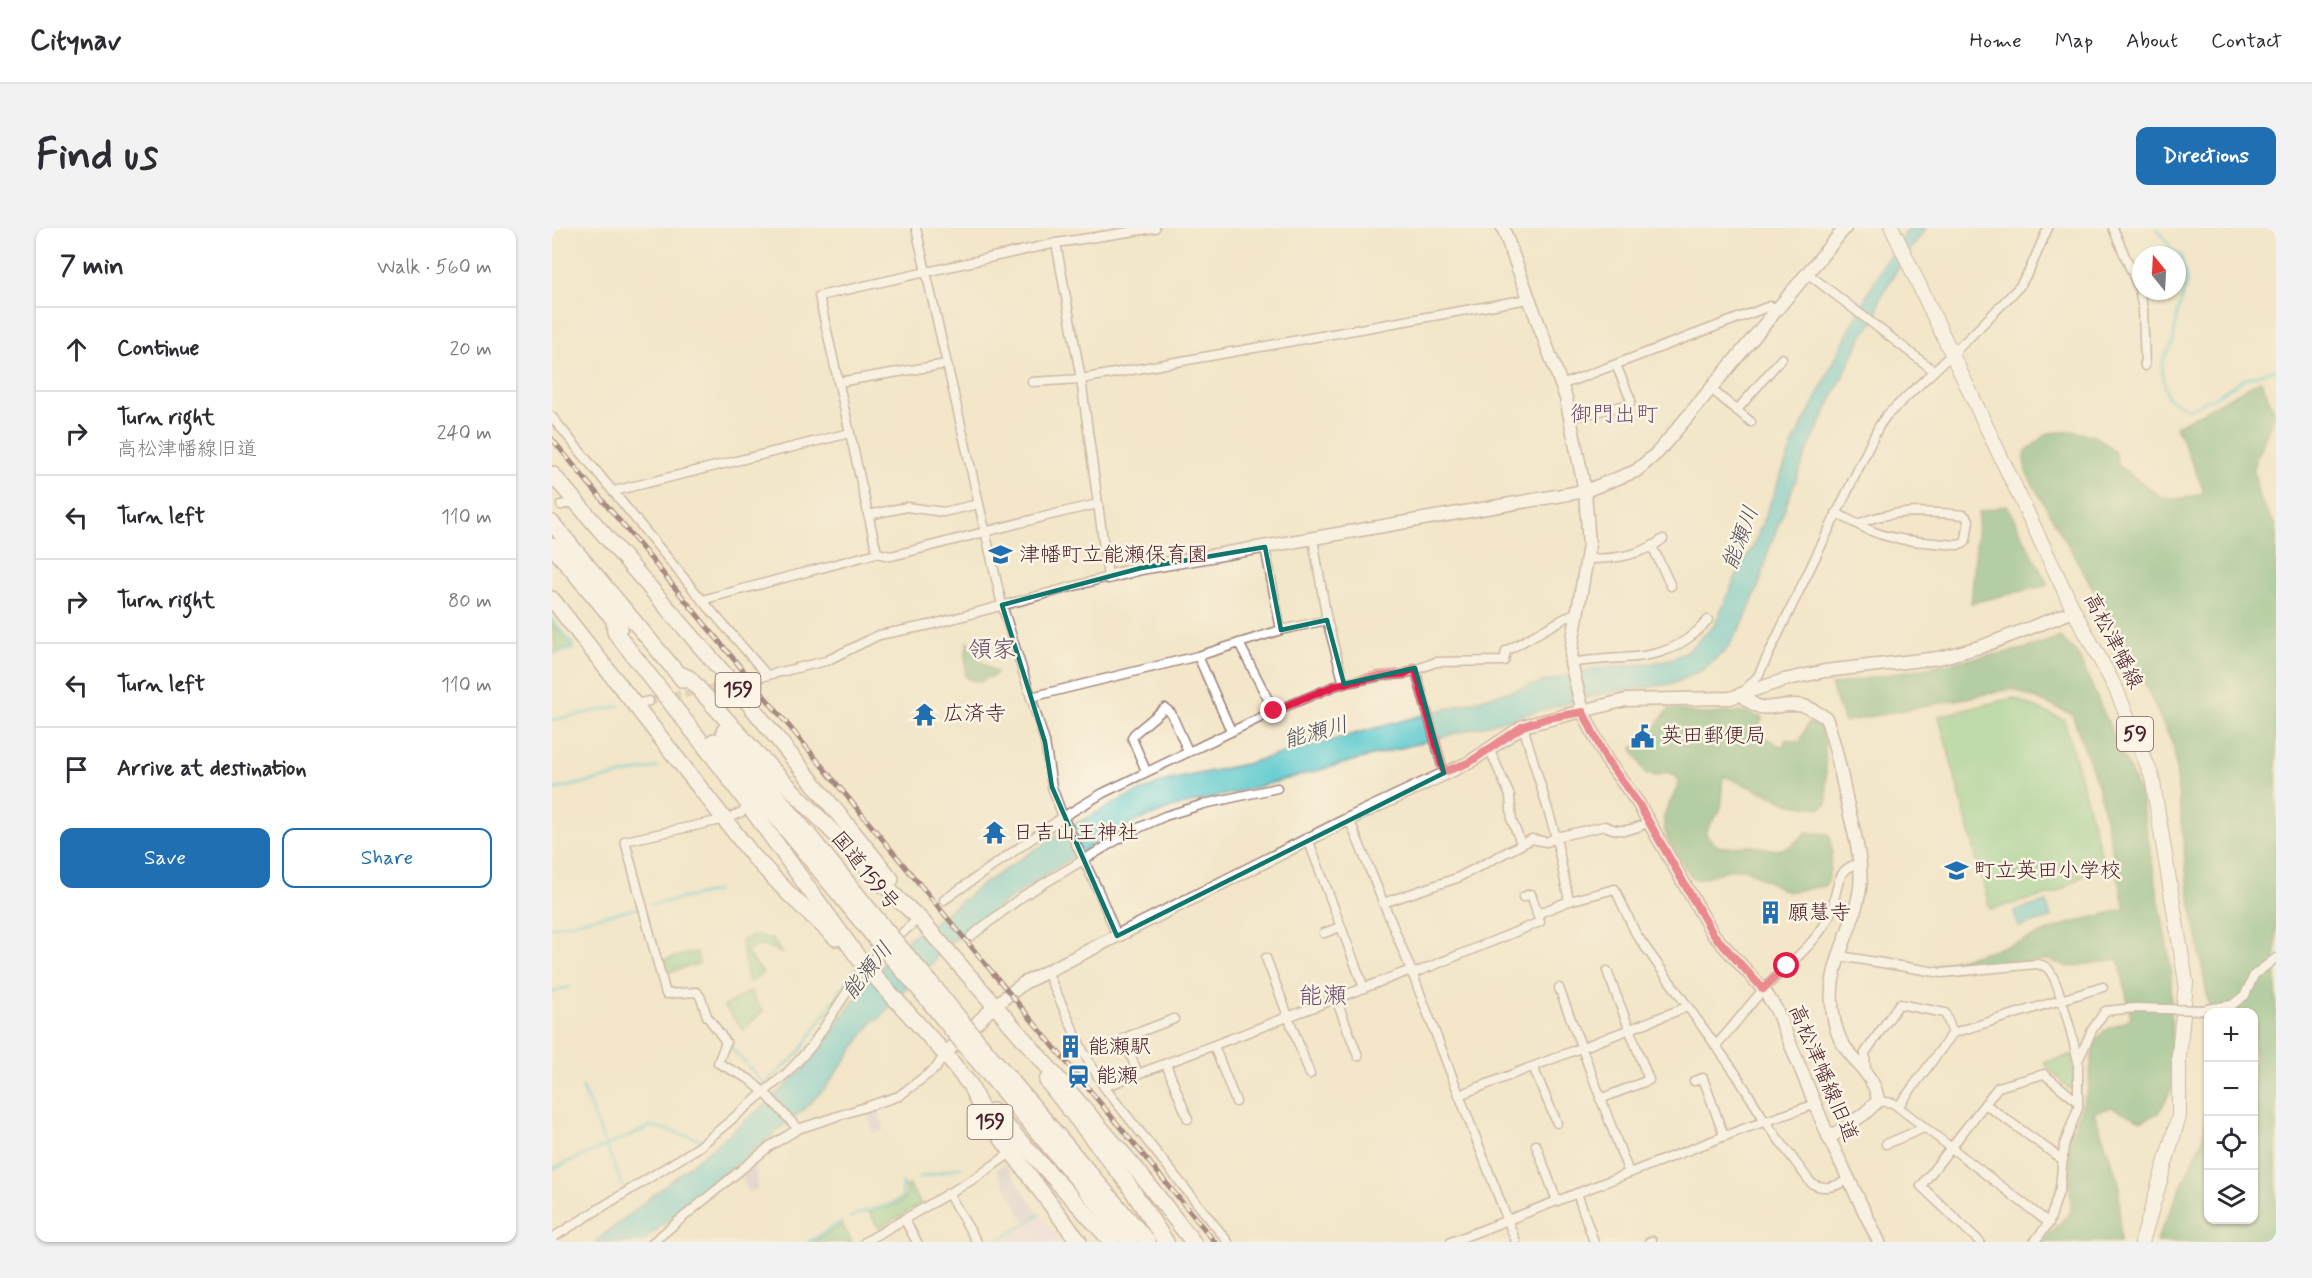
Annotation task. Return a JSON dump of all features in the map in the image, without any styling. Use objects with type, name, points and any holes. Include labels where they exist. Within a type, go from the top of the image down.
[{"type":"highway","name":"159","points":[[552,474],[568,503],[733,684],[792,770],[896,885],[918,918]]},
{"type":"highway","name":"国道159号","points":[[552,523],[676,672],[884,938]]},
{"type":"highway","name":"国道159号","points":[[552,546],[925,986],[1130,1242]]},
{"type":"highway","name":"159","points":[[552,599],[642,703],[754,857],[790,895],[864,964]]},
{"type":"highway","name":"159","points":[[614,619],[615,632],[722,768],[864,964],[1112,1242]]},
{"type":"highway","name":"159","points":[[676,672],[688,678],[760,757],[918,918],[1137,1170],[1167,1217],[1193,1242]]},
{"type":"highway","name":"159","points":[[1007,1021],[1028,1057],[1126,1181],[1166,1242]]},
{"type":"highway","name":"国道159号","points":[[976,1049],[1148,1242]]},
{"type":"highway","name":"159","points":[[970,1085],[984,1115],[1078,1242]]},
{"type":"main road","name":"高松津幡線","points":[[1892,228],[2074,610],[2116,689],[2152,777],[2186,982],[2179,1055],[2179,1116],[2142,1242]]},
{"type":"street","points":[[916,228],[1002,605],[1046,742],[1052,787],[1117,936]]},
{"type":"street","points":[[877,553],[819,296],[1056,243],[1155,228]]},
{"type":"street","name":"高松津幡線旧道","points":[[1503,228],[1562,385],[1585,491],[1589,545],[1571,666],[1582,708],[1606,759],[1649,822],[1713,934],[1763,989],[1776,1009],[1829,1138],[1879,1242]]},
{"type":"street","points":[[717,687],[826,662],[879,635],[930,625],[1141,568],[1585,491],[1636,471],[1659,452],[1845,228]]},
{"type":"street","points":[[1741,694],[1758,676],[1836,513],[1886,416],[2019,287],[2029,271],[2048,228]]},
{"type":"street","points":[[2113,228],[2141,299],[2145,366]]},
{"type":"street","points":[[1056,243],[1081,379],[1108,577]]},
{"type":"street","points":[[1807,273],[1933,370]]},
{"type":"street","points":[[1032,382],[1081,379],[1528,299]]},
{"type":"street","points":[[1562,385],[1770,306],[1778,309]]},
{"type":"street","points":[[1737,410],[1782,357]]},
{"type":"street","points":[[838,382],[947,364]]},
{"type":"street","points":[[1570,418],[1630,404],[1631,400],[1616,365]]},
{"type":"street","points":[[1710,389],[1751,422]]},
{"type":"street","points":[[552,417],[702,600],[767,675]]},
{"type":"street","points":[[614,491],[850,433]]},
{"type":"street","points":[[868,515],[907,507],[943,512],[979,504]]},
{"type":"street","points":[[702,600],[877,553],[891,556],[1015,522],[1098,504]]},
{"type":"street","points":[[1836,513],[1858,524],[1884,536],[1956,545],[1963,544],[1966,540],[1969,520],[1964,515],[1924,512],[1889,514],[1858,524]]},
{"type":"street","points":[[1313,539],[1327,621],[1344,684]]},
{"type":"street","points":[[1587,559],[1632,554],[1663,539]]},
{"type":"street","points":[[1652,546],[1671,586]]},
{"type":"street","points":[[1265,547],[1281,630]]},
{"type":"street","points":[[653,1242],[796,1127],[899,1096],[936,1068],[945,1054],[994,1006],[1024,983],[1308,839],[1444,772],[1470,762],[1523,726],[1582,708],[1626,700],[1730,698],[1784,680],[1826,671],[1939,658],[1983,646],[2074,610]]},
{"type":"street","points":[[944,900],[1065,820],[1146,771],[1274,711],[1344,684],[1380,676],[1404,674],[1436,662],[1504,661],[1506,651],[1578,611]]},
{"type":"street","points":[[1571,666],[1671,650],[1697,632],[1708,620]]},
{"type":"street","points":[[1031,697],[1198,656],[1281,630],[1327,621]]},
{"type":"street","points":[[1239,643],[1274,711]]},
{"type":"street","points":[[1198,656],[1232,731]]},
{"type":"street","points":[[1415,668],[1444,772]]},
{"type":"street","points":[[1741,694],[1752,705],[1764,709],[1785,705],[1806,706],[1826,718],[1833,738],[1855,838],[1860,887],[1832,983],[1832,1002],[1836,1027],[1844,1046],[1866,1072],[1878,1101]]},
{"type":"street","points":[[1146,771],[1132,738],[1165,708],[1171,713],[1188,751]]},
{"type":"street","points":[[1523,726],[1556,837],[1569,901]]},
{"type":"street","points":[[1489,748],[1510,796],[1512,821],[1521,843]]},
{"type":"street","points":[[971,936],[1023,896],[1132,831],[1165,816],[1204,804],[1277,788]]},
{"type":"street","points":[[742,812],[726,819],[626,841],[666,994],[697,992],[707,1016],[726,1042],[718,1064],[749,1079],[796,1127]]},
{"type":"street","points":[[1349,819],[1516,1242]]},
{"type":"street","points":[[1383,903],[1457,878],[1532,839],[1547,842],[1556,837],[1605,826],[1617,832],[1632,831],[1649,822]]},
{"type":"street","points":[[1308,839],[1364,988]]},
{"type":"street","points":[[1715,1046],[1763,989],[1807,948],[1834,906],[1837,885],[1843,870],[1849,865],[1859,864]]},
{"type":"street","points":[[1538,914],[1569,901],[1615,889],[1636,934],[1765,1121],[1811,1183],[1826,1188],[1849,1180]]},
{"type":"street","points":[[1104,1087],[1540,922],[1531,894],[1523,897]]},
{"type":"street","points":[[552,1238],[699,1147],[766,1094],[811,1047],[864,964],[918,918]]},
{"type":"street","points":[[1324,933],[1340,927]]},
{"type":"street","points":[[1840,956],[1942,973],[2037,964],[2046,967],[2053,976],[2078,1061],[2078,1102],[2064,1145],[2060,1188],[2049,1222],[2034,1242]]},
{"type":"street","points":[[1266,958],[1310,1074]]},
{"type":"street","points":[[2078,1061],[2092,1030],[2105,1011],[2135,1008],[2202,1010],[2232,1005],[2245,995],[2254,975],[2276,958]]},
{"type":"street","points":[[1600,1099],[1649,1080],[1607,971]]},
{"type":"street","points":[[1047,972],[1083,1052],[1104,1087],[1228,1242]]},
{"type":"street","points":[[1898,1107],[1953,1034],[2103,987]]},
{"type":"street","points":[[1559,988],[1629,1173]]},
{"type":"street","points":[[1336,999],[1358,1056]]},
{"type":"street","points":[[1866,1072],[1865,1053],[1899,1004],[1945,1013],[1953,1034]]},
{"type":"street","points":[[1459,1095],[1687,1007]]},
{"type":"street","points":[[1138,1074],[1124,1038],[1174,1019]]},
{"type":"street","points":[[1214,1046],[1236,1102]]},
{"type":"street","points":[[1166,1064],[1188,1119]]},
{"type":"street","points":[[1533,1067],[1557,1123]]},
{"type":"street","points":[[1980,1242],[1921,1186],[1998,1087],[2044,1074],[2078,1102]]},
{"type":"street","points":[[1694,1081],[1703,1078],[1724,1136]]},
{"type":"street","points":[[1878,1101],[1893,1103],[2049,1222]]},
{"type":"street","points":[[1829,1138],[1864,1114],[1878,1101]]},
{"type":"street","points":[[1451,1242],[1724,1136],[1816,1104]]},
{"type":"street","points":[[1985,1104],[2063,1160]]},
{"type":"street","points":[[1886,1144],[1924,1128]]},
{"type":"street","points":[[1536,1145],[1557,1201]]},
{"type":"street","points":[[866,1242],[1012,1152]]},
{"type":"street","points":[[948,1193],[977,1242]]},
{"type":"street","points":[[1577,1193],[1594,1242]]},
{"type":"street","points":[[904,1219],[917,1242]]},
{"type":"highlighted area","points":[[1265,547],[1281,630],[1327,620],[1344,684],[1415,668],[1444,773],[1117,936],[1052,787],[1045,742],[1002,605],[1141,568]]},
{"type":"shaded area","points":[[879,1108],[884,1130],[873,1133],[867,1111]]},
{"type":"shaded area","points":[[754,1164],[758,1177],[756,1178],[758,1189],[748,1192],[741,1174]]},
{"type":"shaded area","points":[[1005,1164],[1039,1214],[1025,1222],[996,1169]]},
{"type":"shaded area","points":[[1041,1217],[1061,1242],[998,1242],[1027,1225]]},
{"type":"green space","points":[[2261,380],[2275,413],[2253,467],[2259,498],[2276,526],[2276,1242],[2156,1242],[2203,1138],[2204,1127],[2204,1224],[2258,1224],[2258,1008],[2209,1008],[2187,880],[2174,748],[2134,660],[2026,472],[2024,458],[2026,451],[2049,433],[2071,431],[2092,435],[2105,442],[2115,453],[2119,466],[2160,496],[2176,499],[2198,495],[2204,491],[2176,426]]},
{"type":"green space","points":[[2007,505],[2048,585],[1971,603],[1979,512]]},
{"type":"green space","points":[[552,623],[571,644],[572,648],[555,651]]},
{"type":"green space","points":[[2060,637],[2077,653],[2140,794],[2171,968],[2172,1088],[2159,1113],[2141,1121],[2112,1107],[2094,1112],[2119,1183],[2120,1242],[2041,1242],[2071,1212],[2069,1141],[2088,1089],[2094,1042],[2104,1031],[2131,1018],[2119,959],[2069,967],[2049,960],[1944,969],[1934,966],[2023,941],[2064,925],[2125,909],[2098,785],[2072,714],[2012,689],[1844,722],[1831,685],[2024,649]]},
{"type":"green space","points":[[968,641],[979,652],[979,660],[997,673],[985,678],[982,682],[968,679],[965,675]]},
{"type":"green space","points":[[2013,698],[2064,720],[2104,863],[2056,893],[1990,909],[1939,716]]},
{"type":"green space","points":[[1669,709],[1698,714],[1738,712],[1762,718],[1757,733],[1782,747],[1786,739],[1800,742],[1808,723],[1820,726],[1825,745],[1827,804],[1821,808],[1791,804],[1724,776],[1721,806],[1706,835],[1716,845],[1723,847],[1751,846],[1779,850],[1791,846],[1807,832],[1828,834],[1832,853],[1828,881],[1824,886],[1787,892],[1746,869],[1731,869],[1696,880],[1691,876],[1670,844],[1664,826],[1664,817],[1679,778],[1667,772],[1656,776],[1646,774],[1632,748],[1649,736]]},
{"type":"green space","points":[[757,935],[773,940],[781,953],[759,946],[746,952],[763,973],[749,983],[741,943],[742,940]]},
{"type":"green space","points":[[697,952],[699,964],[664,973],[661,960]]},
{"type":"green space","points":[[751,991],[763,1011],[743,1030],[724,1006]]},
{"type":"green space","points":[[2072,1055],[2075,1087],[2069,1089],[2044,1063]]},
{"type":"green space","points":[[909,1185],[921,1204],[879,1228],[869,1212],[902,1201],[907,1194],[905,1186]]},
{"type":"green space","points":[[842,1224],[852,1242],[813,1242]]},
{"type":"water","points":[[1909,228],[1926,228],[1880,299],[1876,319],[1862,336],[1808,449],[1768,551],[1762,577],[1744,621],[1726,650],[1702,670],[1672,684],[1605,693],[1174,807],[1134,822],[1075,855],[995,909],[937,954],[935,960],[879,1019],[874,1020],[826,1087],[804,1109],[642,1242],[595,1242],[765,1105],[806,1067],[858,995],[858,990],[913,935],[922,932],[980,886],[1065,830],[1124,798],[1166,781],[1245,764],[1572,674],[1600,668],[1653,663],[1671,659],[1687,651],[1714,626],[1738,572],[1753,547],[1793,444],[1867,295],[1885,262]]},
{"type":"water","points":[[2047,902],[2051,918],[2018,927],[2014,911]]},
{"type":"waterway","points":[[2157,228],[2172,249],[2181,255],[2187,284],[2178,311],[2173,342],[2163,360],[2162,373],[2168,398],[2189,409],[2215,397],[2242,380],[2276,369]]},
{"type":"waterway","points":[[552,619],[573,645]]},
{"type":"waterway","points":[[552,654],[573,649]]},
{"type":"waterway","points":[[552,720],[620,706]]},
{"type":"waterway","points":[[552,790],[657,767]]},
{"type":"waterway","points":[[651,905],[717,891]]},
{"type":"waterway","points":[[552,927],[638,908]]},
{"type":"waterway","name":"能瀬川","points":[[732,1048],[764,1084],[799,1053],[855,969]]},
{"type":"waterway","points":[[552,992],[569,987]]},
{"type":"waterway","points":[[582,1087],[623,1187]]},
{"type":"waterway","points":[[552,1169],[652,1126],[700,1139]]},
{"type":"waterway","points":[[918,1178],[961,1167]]},
{"type":"waterway","points":[[851,1217],[897,1201],[902,1197],[903,1183]]},
{"type":"waterway","points":[[995,1242],[1040,1215]]},
{"type":"waterway","points":[[808,1242],[841,1222]]},
{"type":"tunnel","points":[[649,701],[718,687]]},
{"type":"railway","points":[[552,439],[1215,1242]]},
{"type":"place","name":"津幡町立能瀬保育園","points":[[1001,555]]},
{"type":"place","name":"広済寺","points":[[925,714]]},
{"type":"place","name":"英田郵便局","points":[[1643,736]]},
{"type":"place","name":"日吉山王神社","points":[[995,833]]},
{"type":"place","name":"町立英田小学校","points":[[1956,871]]},
{"type":"place","name":"願慧寺","points":[[1770,913]]},
{"type":"place","name":"能瀬駅","points":[[1070,1047]]},
{"type":"place","name":"能瀬","points":[[1078,1076]]},
{"type":"district","name":"御門出町","points":[[1614,415]]},
{"type":"district","name":"領家","points":[[992,650]]},
{"type":"district","name":"能瀬","points":[[1323,996]]},
{"type":"route","points":[[1274,711],[1337,685],[1380,676],[1404,674],[1415,668],[1444,772],[1470,762],[1523,726],[1548,718],[1583,712],[1606,759],[1638,803],[1713,934],[1763,989],[1787,966]]}]
